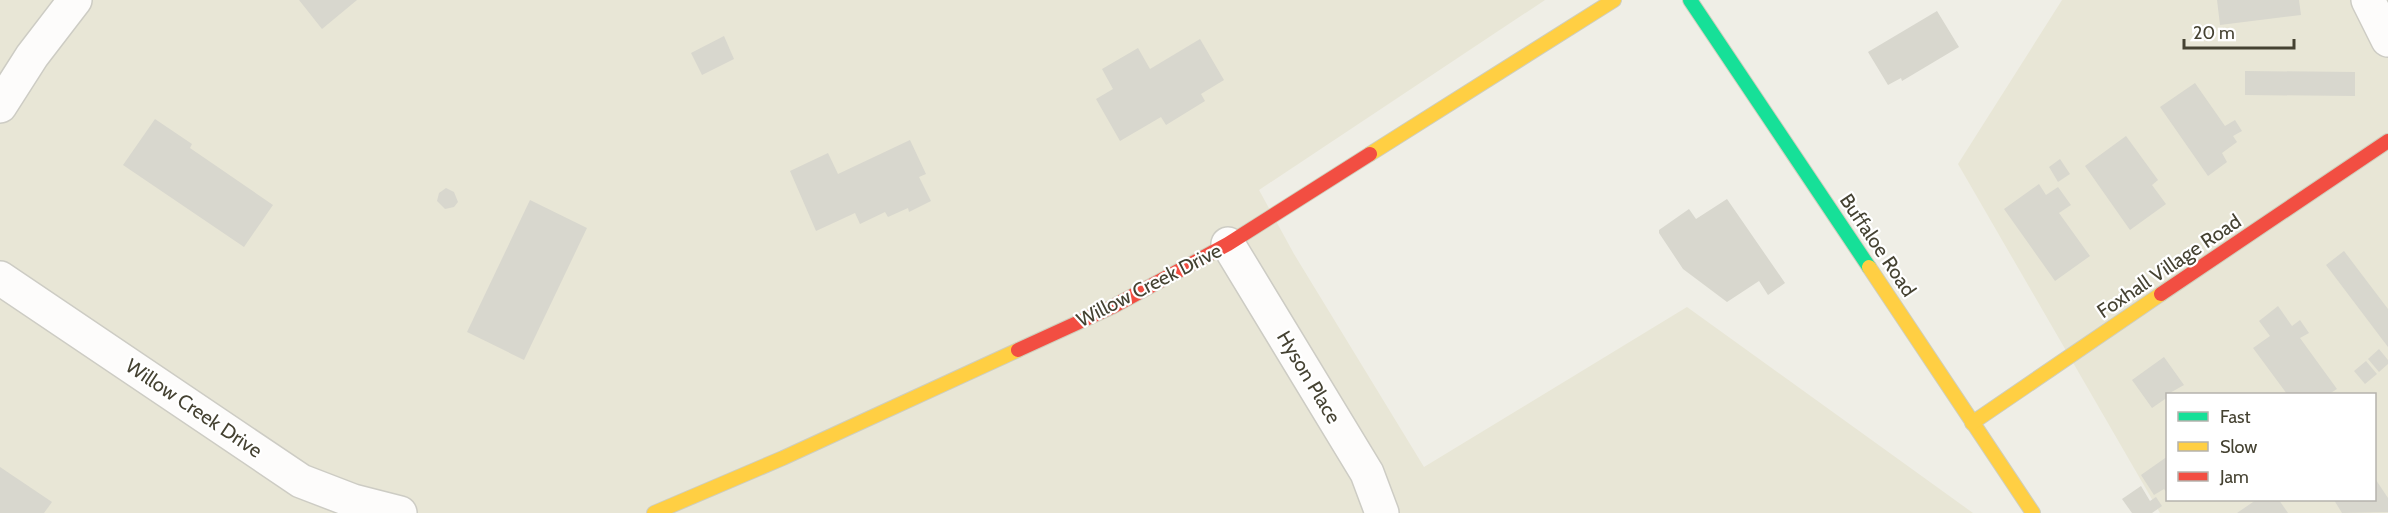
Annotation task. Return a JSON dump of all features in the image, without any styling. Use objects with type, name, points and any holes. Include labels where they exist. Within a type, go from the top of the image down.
[{"type":"street","points":[[0,106],[32,56],[75,0]]},
{"type":"street","name":"Willow Creek Drive","points":[[657,513],[783,458],[1112,307],[1228,244],[1614,0]]},
{"type":"street","name":"Buffaloe Road","points":[[1690,0],[2033,513]]},
{"type":"street","points":[[2367,0],[2388,40]]},
{"type":"street","name":"Foxhall Village Road","points":[[1972,423],[2028,382],[2335,179],[2388,141]]},
{"type":"street","name":"Hyson Place","points":[[1228,244],[1367,473],[1382,513]]},
{"type":"street","name":"Willow Creek Drive","points":[[0,278],[302,481],[353,501],[400,513]]},
{"type":"shaded area","points":[[0,0],[1545,0],[1259,190],[1294,254],[1424,467],[1687,307],[1973,513],[0,513]]},
{"type":"shaded area","points":[[2062,0],[2388,0],[2388,513],[2160,513],[1958,164]]},
{"type":"building","points":[[299,0],[357,0],[322,29]]},
{"type":"building","points":[[2217,0],[2299,0],[2301,15],[2220,25]]},
{"type":"building","points":[[1937,11],[1959,47],[1902,81],[1901,78],[1888,85],[1868,52]]},
{"type":"building","points":[[724,36],[734,59],[702,75],[691,53]]},
{"type":"building","points":[[1200,39],[1224,80],[1201,94],[1205,101],[1166,125],[1161,117],[1120,141],[1096,99],[1113,89],[1102,69],[1138,48],[1150,69]]},
{"type":"building","points":[[2245,71],[2355,72],[2355,96],[2245,95]]},
{"type":"building","points":[[2195,83],[2225,126],[2235,120],[2242,131],[2233,136],[2237,142],[2222,153],[2227,162],[2208,176],[2160,107]]},
{"type":"building","points":[[155,119],[192,144],[190,148],[273,205],[244,247],[123,165]]},
{"type":"building","points":[[2126,136],[2158,180],[2152,185],[2166,204],[2130,230],[2085,166]]},
{"type":"building","points":[[910,140],[926,174],[919,177],[931,201],[909,212],[908,208],[888,217],[885,212],[860,224],[855,213],[816,231],[790,171],[828,153],[838,174]]},
{"type":"building","points":[[2060,159],[2070,174],[2058,182],[2049,167]]},
{"type":"building","points":[[2039,184],[2046,195],[2058,187],[2071,205],[2059,213],[2090,256],[2055,281],[2004,209]]},
{"type":"building","points":[[446,188],[454,192],[458,202],[454,207],[445,209],[437,201],[439,193]]},
{"type":"building","points":[[1727,199],[1785,283],[1768,295],[1759,281],[1727,302],[1683,269],[1659,233],[1659,230],[1689,209],[1696,219]]},
{"type":"building","points":[[530,200],[587,228],[524,360],[467,332]]},
{"type":"building","points":[[2344,251],[2388,309],[2388,347],[2326,265]]},
{"type":"building","points":[[2278,306],[2292,326],[2300,320],[2309,333],[2300,338],[2337,389],[2331,393],[2286,393],[2253,348],[2270,336],[2259,321]]},
{"type":"building","points":[[2379,349],[2388,360],[2388,364],[2379,372],[2368,359]]},
{"type":"building","points":[[2164,357],[2184,385],[2166,393],[2166,398],[2152,408],[2132,380]]},
{"type":"building","points":[[2366,361],[2377,374],[2365,384],[2354,371]]},
{"type":"building","points":[[2166,457],[2166,492],[2164,489],[2154,495],[2141,475]]},
{"type":"building","points":[[0,467],[52,502],[44,513],[0,513]]},
{"type":"building","points":[[2376,480],[2388,498],[2388,512],[2342,513],[2335,501],[2376,501]]},
{"type":"building","points":[[2141,486],[2150,501],[2156,497],[2162,506],[2152,513],[2132,513],[2122,499]]},
{"type":"building","points":[[2255,501],[2280,501],[2288,513],[2237,513]]},
{"type":"traffic: fast","points":[[1690,0],[1869,267]]},
{"type":"traffic: slow","points":[[1370,154],[1614,0]]},
{"type":"traffic: slow","points":[[1869,267],[2033,513]]},
{"type":"traffic: slow","points":[[1972,423],[2161,294]]},
{"type":"traffic: slow","points":[[654,513],[783,458],[1018,350]]},
{"type":"traffic: jam","points":[[2161,294],[2388,141]]},
{"type":"traffic: jam","points":[[1018,350],[1112,307],[1228,244],[1370,154]]}]
